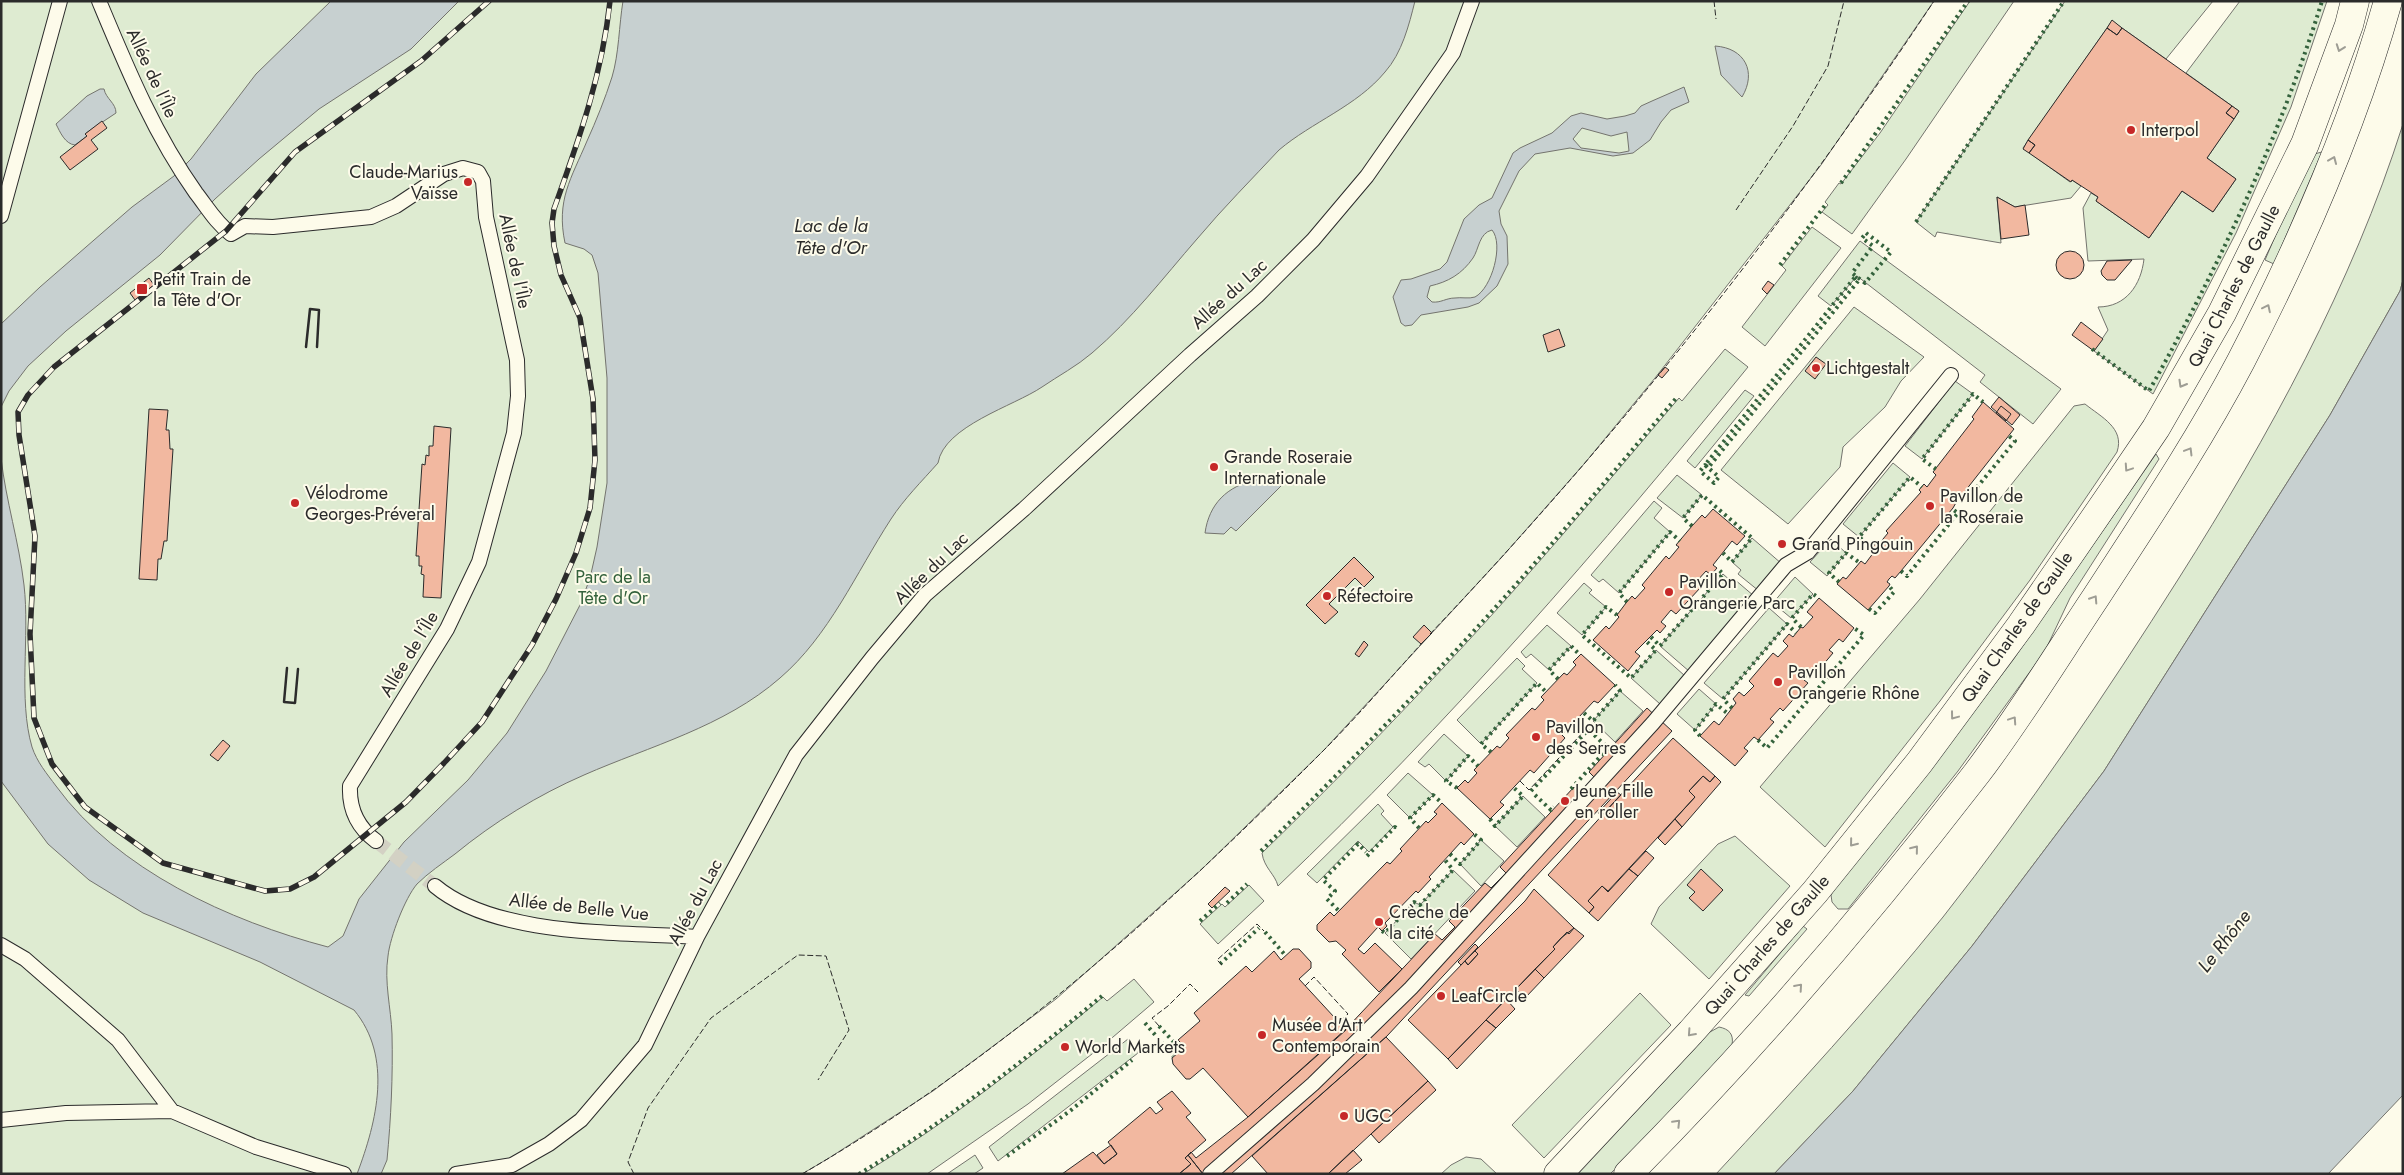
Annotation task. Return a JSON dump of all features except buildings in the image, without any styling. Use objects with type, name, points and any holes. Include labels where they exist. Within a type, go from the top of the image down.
[{"type":"main road","name":"Quai Charles de Gaulle","points":[[1558,1174],[1692,1032],[1815,892],[1919,763],[2021,625],[2139,452],[2182,385],[2222,313],[2305,144],[2349,25],[2355,1]]},
{"type":"main road","name":"Quai Charles de Gaulle","points":[[1628,1174],[1726,1072],[1774,1017],[1854,924],[1979,770],[2146,520],[2240,363],[2294,253],[2340,142],[2388,1]]},
{"type":"street","points":[[1,216],[60,1]]},
{"type":"street","name":"Allée de l'Île","points":[[99,1],[132,80],[173,160],[218,222],[231,234],[245,226],[273,227],[371,217],[396,206],[444,174],[463,168],[478,172],[483,181],[486,217],[517,360],[518,396],[514,433],[479,562],[447,629],[350,786],[349,803],[363,831],[376,841]]},
{"type":"street","name":"Allée du Lac","points":[[456,1174],[512,1165],[550,1144],[581,1120],[645,1045],[697,937],[796,755],[872,658],[925,595],[1024,509],[1190,355],[1257,296],[1313,240],[1368,176],[1453,53],[1472,1]]},
{"type":"street","points":[[1210,1174],[1313,1084],[1411,988],[1653,723],[1786,565],[1808,552],[1951,375]]},
{"type":"street","name":"Allée de Belle Vue","points":[[435,886],[466,906],[516,922],[568,929],[697,937]]},
{"type":"street","points":[[1,945],[25,959],[118,1040],[172,1111]]},
{"type":"street","points":[[1,1120],[66,1113],[172,1111],[256,1147],[344,1174]]},
{"type":"green space","name":"Parc de la Tête d'Or","points":[[1,1],[1934,1],[1821,165],[1655,378],[1584,464],[1502,557],[1324,750],[1201,870],[1056,999],[933,1091],[829,1158],[802,1174],[1,1174]]},
{"type":"green space","points":[[1970,1],[2014,1],[1906,159],[1852,234],[1822,212],[1828,205],[1825,202],[1880,133]]},
{"type":"green space","points":[[2065,1],[2213,1],[2166,59],[2112,21],[2023,148],[2070,182],[2072,180],[2081,186],[2071,198],[2015,207],[1997,197],[2001,243],[1937,232],[1935,237],[1916,222]]},
{"type":"green space","points":[[2240,1],[2327,1],[2291,107],[2236,233],[2153,394],[2094,351],[2108,330],[2098,307],[2117,303],[2130,293],[2136,286],[2144,259],[2088,261],[2083,208],[2091,193],[2098,197],[2096,201],[2149,238],[2182,191],[2213,212],[2236,179],[2207,158],[2239,111],[2186,73]]},
{"type":"green space","points":[[2403,124],[2403,280],[2400,291],[2330,415],[2104,771],[1972,946],[1853,1091],[1774,1174],[1716,1174],[1860,1015],[1943,917],[2036,793],[2123,665],[2245,470],[2306,358],[2359,243]]},
{"type":"green space","points":[[2322,152],[2274,264],[2265,260],[2310,155]]},
{"type":"green space","points":[[1812,227],[1841,248],[1765,346],[1742,327],[1786,270],[1782,266]]},
{"type":"green space","points":[[1860,241],[2061,389],[2033,424],[1980,382],[1985,375],[1857,276],[1831,306],[1818,296]]},
{"type":"green space","points":[[1854,307],[1924,357],[1901,381],[1885,407],[1843,447],[1840,467],[1788,524],[1721,470]]},
{"type":"green space","points":[[1725,349],[1748,367],[1692,435],[1579,568],[1462,699],[1341,825],[1278,886],[1265,863],[1262,853],[1361,754],[1458,652],[1597,495],[1679,398],[1682,401]]},
{"type":"green space","points":[[1955,381],[1973,394],[1922,459],[1905,446]]},
{"type":"green space","points":[[1745,390],[1754,396],[1695,468],[1687,461]]},
{"type":"green space","points":[[2085,404],[2115,430],[2119,444],[2117,452],[2030,580],[1940,701],[1825,847],[1760,787],[1920,599],[2074,406]]},
{"type":"green space","points":[[2156,454],[2159,459],[2070,598],[2045,651],[1958,771],[1848,909],[1838,909],[1832,902],[1831,895],[1835,888],[1919,784],[2013,660]]},
{"type":"green space","points":[[1893,463],[1910,477],[1859,537],[1843,524]]},
{"type":"green space","points":[[1677,475],[1702,495],[1683,518],[1657,498]]},
{"type":"green space","points":[[1654,501],[1662,508],[1654,518],[1670,532],[1619,593],[1603,579],[1599,582],[1591,575]]},
{"type":"green space","points":[[1752,538],[1782,564],[1759,591],[1738,574],[1741,570],[1732,562]]},
{"type":"green space","points":[[1831,539],[1846,553],[1827,576],[1810,562]]},
{"type":"green space","points":[[1723,574],[1732,582],[1734,579],[1754,596],[1690,672],[1660,646]]},
{"type":"green space","points":[[1795,577],[1813,594],[1791,618],[1773,603]]},
{"type":"green space","points":[[1584,583],[1592,590],[1589,593],[1606,607],[1582,635],[1557,613]]},
{"type":"green space","points":[[1769,608],[1787,624],[1723,699],[1704,683]]},
{"type":"green space","points":[[1547,625],[1571,646],[1549,670],[1531,654],[1526,658],[1521,652]]},
{"type":"green space","points":[[1656,650],[1685,676],[1660,704],[1631,678]]},
{"type":"green space","points":[[1517,658],[1525,666],[1522,669],[1537,683],[1481,744],[1457,720]]},
{"type":"green space","points":[[1699,689],[1716,704],[1695,730],[1677,714]]},
{"type":"green space","points":[[1620,691],[1643,711],[1615,742],[1593,721]]},
{"type":"green space","points":[[1444,734],[1468,756],[1446,781],[1429,764],[1425,767],[1418,762]]},
{"type":"green space","points":[[1408,773],[1433,795],[1410,818],[1387,795]]},
{"type":"green space","points":[[1523,796],[1545,817],[1517,847],[1495,826]]},
{"type":"green space","points":[[1378,804],[1384,811],[1381,814],[1393,827],[1369,852],[1358,841],[1317,883],[1307,874]]},
{"type":"green space","points":[[1735,836],[1790,886],[1709,979],[1651,924],[1659,907],[1718,844]]},
{"type":"green space","points":[[1481,840],[1504,861],[1481,886],[1460,864]]},
{"type":"green space","points":[[1453,870],[1475,891],[1411,959],[1385,933],[1414,902],[1420,905]]},
{"type":"green space","points":[[1249,885],[1264,901],[1218,944],[1200,924],[1222,904],[1225,907]]},
{"type":"green space","points":[[1803,926],[1807,929],[1749,996],[1745,995]]},
{"type":"green space","points":[[1134,979],[1154,1002],[1106,1043],[1028,1104],[927,1174],[863,1174],[956,1112],[1016,1067],[1103,997],[1107,1001]]},
{"type":"green space","points":[[1640,993],[1671,1025],[1544,1158],[1512,1125]]},
{"type":"green space","points":[[1719,1027],[1726,1029],[1730,1033],[1732,1045],[1655,1130],[1610,1174],[1578,1174],[1710,1032]]},
{"type":"green space","points":[[1128,1039],[1138,1053],[998,1161],[989,1147]]},
{"type":"green space","points":[[975,1155],[983,1168],[974,1174],[947,1174]]},
{"type":"green space","points":[[1466,1157],[1481,1159],[1497,1174],[1441,1174],[1451,1165]]},
{"type":"water","points":[[331,1],[459,1],[411,49],[319,109],[259,159],[215,199],[160,255],[66,331],[28,366],[9,391],[1,407],[1,324],[40,287],[132,207],[174,176],[191,159],[256,74]]},
{"type":"water","name":"Lac de la Tête d'Or","points":[[623,1],[1415,1],[1400,48],[1385,72],[1361,95],[1279,150],[1217,216],[1134,312],[1107,340],[1080,362],[1042,387],[982,418],[953,438],[943,450],[938,463],[907,497],[891,519],[841,603],[813,643],[780,678],[735,710],[711,723],[584,775],[533,800],[485,831],[417,884],[412,890],[399,918],[388,956],[387,985],[392,1034],[392,1066],[387,1160],[381,1174],[357,1174],[370,1133],[378,1090],[374,1048],[366,1028],[354,1010],[260,962],[143,913],[89,880],[48,844],[1,781],[1,458],[24,585],[26,625],[25,688],[28,728],[32,747],[42,768],[81,816],[110,843],[143,867],[178,888],[252,923],[328,947],[343,936],[359,899],[404,842],[468,780],[507,733],[546,671],[580,605],[590,578],[607,483],[607,378],[598,273],[592,255],[584,249],[565,243],[562,214],[571,179],[612,77]]},
{"type":"water","points":[[1715,46],[1734,51],[1741,56],[1745,63],[1748,70],[1748,79],[1742,97],[1721,75]]},
{"type":"water","points":[[1684,87],[1689,102],[1671,110],[1650,140],[1633,153],[1613,156],[1570,148],[1535,154],[1519,171],[1499,211],[1501,224],[1507,236],[1508,264],[1497,286],[1479,303],[1468,307],[1421,315],[1412,325],[1405,326],[1401,323],[1393,297],[1401,280],[1411,279],[1440,269],[1447,262],[1464,219],[1479,205],[1492,198],[1513,153],[1552,133],[1571,116],[1581,113],[1607,119],[1625,116],[1635,113],[1641,106]],"holes":[[[1582,128],[1611,136],[1627,132],[1629,151],[1619,153],[1581,148],[1573,139]],[[1492,230],[1497,245],[1494,265],[1487,285],[1473,298],[1452,298],[1432,302],[1427,297],[1430,286],[1449,280],[1464,269],[1473,258],[1484,234]]]},
{"type":"water","points":[[100,89],[104,89],[116,113],[86,133],[87,136],[75,145],[71,144],[63,137],[56,124],[87,96]]},
{"type":"water","name":"Le Rhône","points":[[2403,280],[2403,1095],[2328,1174],[1774,1174],[1853,1091],[1972,946],[2104,771],[2330,415],[2400,291]]},
{"type":"water","points":[[1256,480],[1267,480],[1283,484],[1236,531],[1231,527],[1224,534],[1205,533],[1211,513],[1221,498],[1236,487]]},
{"type":"tunnel","points":[[376,841],[435,886]]},
{"type":"railway","points":[[489,1],[421,61],[295,152],[226,231],[54,367],[28,395],[18,412],[19,435],[35,536],[30,634],[34,718],[52,764],[85,807],[163,863],[265,891],[290,889],[314,877],[406,802],[482,722],[532,645],[556,599],[576,553],[590,508],[595,460],[593,399],[580,318],[561,275],[554,246],[552,223],[554,209],[581,132],[595,81],[610,1]]},
{"type":"hedge","points":[[1841,183],[1968,1]]},
{"type":"hedge","points":[[1916,222],[2064,1]]},
{"type":"hedge","points":[[2092,349],[2149,391],[2175,345],[2246,201],[2287,102],[2322,1]]},
{"type":"hedge","points":[[1780,265],[1826,204]]},
{"type":"hedge","points":[[1866,233],[1891,252],[1865,283],[1852,273],[1873,246],[1862,238],[1866,233]]},
{"type":"hedge","points":[[1855,277],[1859,280],[1708,468],[1705,465],[1855,277]]},
{"type":"hedge","points":[[1936,469],[1922,459],[1973,394],[1983,402]]},
{"type":"hedge","points":[[1261,851],[1367,744],[1472,633],[1678,396]]},
{"type":"hedge","points":[[1963,493],[1969,497],[2015,441],[2009,436]]},
{"type":"hedge","points":[[1705,465],[1719,477],[1714,483],[1700,471],[1705,465]]},
{"type":"hedge","points":[[1872,548],[1859,537],[1910,477],[1922,487]]},
{"type":"hedge","points":[[1692,526],[1683,518],[1702,495],[1752,538],[1732,562],[1723,553]]},
{"type":"hedge","points":[[1901,571],[1907,576],[1958,513],[1952,509]]},
{"type":"hedge","points":[[1627,602],[1619,593],[1670,532],[1680,541]]},
{"type":"hedge","points":[[1839,582],[1829,573],[1846,553],[1860,563]]},
{"type":"hedge","points":[[1651,637],[1660,646],[1723,574],[1717,568]]},
{"type":"hedge","points":[[1869,609],[1875,613],[1894,592],[1889,586]]},
{"type":"hedge","points":[[1801,627],[1792,618],[1813,594],[1819,598]]},
{"type":"hedge","points":[[1617,615],[1606,607],[1582,635],[1631,678],[1656,650],[1647,642]]},
{"type":"hedge","points":[[1732,708],[1723,699],[1787,624],[1796,633]]},
{"type":"hedge","points":[[1758,740],[1767,748],[1864,635],[1854,628]]},
{"type":"hedge","points":[[1558,679],[1549,670],[1571,646],[1579,654]]},
{"type":"hedge","points":[[1491,752],[1481,744],[1537,683],[1546,692]]},
{"type":"hedge","points":[[1584,713],[1593,721],[1620,691],[1615,685]]},
{"type":"hedge","points":[[1700,736],[1695,730],[1716,704],[1727,713]]},
{"type":"hedge","points":[[1531,791],[1589,729]]},
{"type":"hedge","points":[[1571,789],[1608,748],[1592,733]]},
{"type":"hedge","points":[[1457,788],[1446,781],[1468,756],[1478,766]]},
{"type":"hedge","points":[[1490,819],[1495,826],[1523,796],[1514,788]]},
{"type":"hedge","points":[[1419,828],[1410,818],[1433,795],[1442,803]]},
{"type":"hedge","points":[[1535,795],[1551,810],[1554,807]]},
{"type":"hedge","points":[[1367,856],[1395,827],[1398,831]]},
{"type":"hedge","points":[[1450,854],[1460,864],[1481,840],[1474,834]]},
{"type":"hedge","points":[[1338,910],[1327,899],[1335,891],[1323,880],[1358,844],[1366,852]]},
{"type":"hedge","points":[[1382,931],[1385,933],[1414,902],[1420,905],[1453,870],[1445,860]]},
{"type":"hedge","points":[[1227,903],[1247,884]]},
{"type":"hedge","points":[[1200,921],[1220,903]]},
{"type":"hedge","points":[[1220,964],[1259,928]]},
{"type":"hedge","points":[[1265,932],[1286,956]]},
{"type":"hedge","points":[[859,1174],[984,1090],[1102,996]]},
{"type":"hedge","points":[[1145,1023],[1162,1043]]},
{"type":"hedge","points":[[1159,1026],[1181,1050]]},
{"type":"hedge","points":[[1168,1051],[1173,1056]]},
{"type":"hedge","points":[[1007,1156],[1070,1111],[1132,1060]]},
{"type":"fence","points":[[1714,1],[1716,19]]},
{"type":"fence","points":[[1736,210],[1793,126],[1828,66],[1844,1]]},
{"type":"fence","points":[[1430,634],[1566,484],[1696,329],[1819,167],[1934,1]]},
{"type":"fence","points":[[802,1174],[874,1130],[1011,1033],[1140,926],[1263,811],[1336,738],[1423,642]]},
{"type":"fence","points":[[1520,781],[1529,790],[1587,728],[1578,718]]},
{"type":"fence","points":[[1222,965],[1217,960],[1257,924],[1264,931]]},
{"type":"fence","points":[[634,1174],[628,1162],[648,1108],[711,1018],[798,955],[826,956],[849,1030],[818,1080]]},
{"type":"fence","points":[[1305,986],[1314,977],[1348,1014],[1339,1022]]},
{"type":"fence","points":[[1159,1026],[1152,1018],[1168,1006],[1190,984],[1198,992]]},
{"type":"wall","points":[[306,347],[310,309],[319,310],[317,347]]},
{"type":"wall","points":[[287,668],[284,702],[295,703],[298,669]]},
{"type":"place","name":"Interpol","points":[[2131,130]]},
{"type":"place","name":"Claude-Marius Vaïsse","points":[[468,182]]},
{"type":"place","name":"Petit Train de la Tête d'Or","points":[[142,289]]},
{"type":"place","name":"Lichtgestalt","points":[[1816,368]]},
{"type":"place","name":"Grande Roseraie Internationale","points":[[1214,467]]},
{"type":"place","name":"Vélodrome Georges-Préveral","points":[[295,503]]},
{"type":"place","name":"Pavillon de la Roseraie","points":[[1930,506]]},
{"type":"place","name":"Grand Pingouin","points":[[1782,544]]},
{"type":"place","name":"Pavillon Orangerie Parc","points":[[1669,592]]},
{"type":"place","name":"Réfectoire","points":[[1327,596]]},
{"type":"place","name":"Pavillon Orangerie Rhône","points":[[1778,682]]},
{"type":"place","name":"Pavillon des Serres","points":[[1536,737]]},
{"type":"place","name":"Jeune Fille en roller","points":[[1565,801]]},
{"type":"place","name":"Crèche de la cité","points":[[1379,922]]},
{"type":"place","name":"LeafCircle","points":[[1441,996]]},
{"type":"place","name":"Musée d'Art Contemporain","points":[[1262,1035]]},
{"type":"place","name":"World Markets","points":[[1065,1047]]},
{"type":"place","name":"UGC","points":[[1344,1116]]}]
